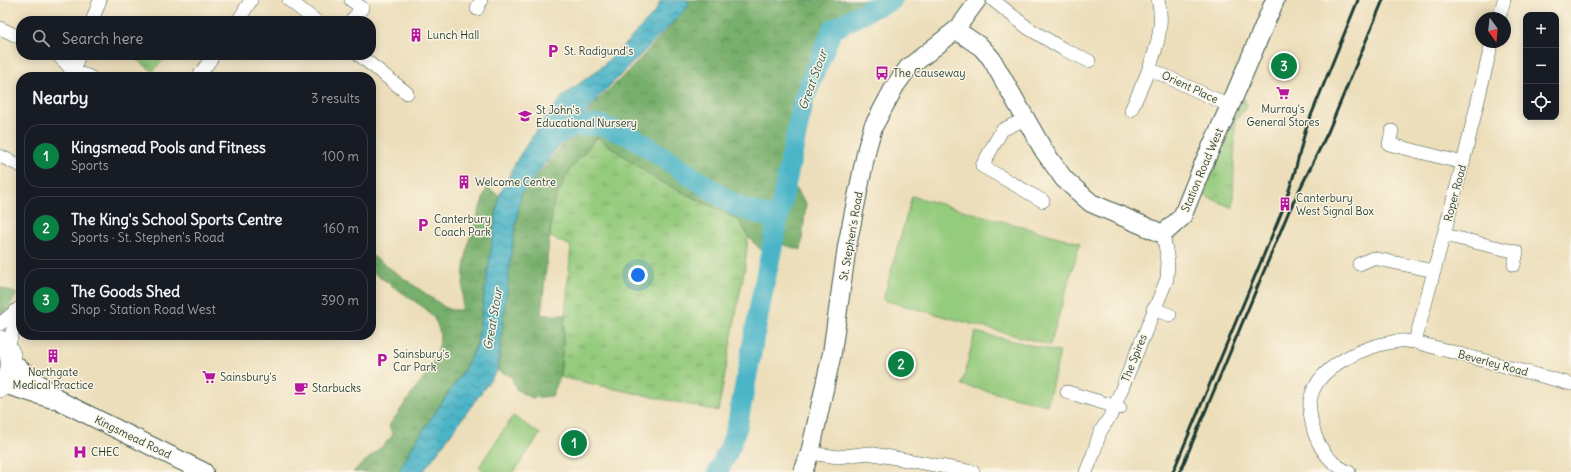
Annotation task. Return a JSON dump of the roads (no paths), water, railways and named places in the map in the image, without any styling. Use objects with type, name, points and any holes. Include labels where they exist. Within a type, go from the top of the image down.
[{"type":"highway","points":[[2,385],[11,371],[7,351]]},
{"type":"main road","name":"Station Road West","points":[[1163,234],[1182,217],[1275,0]]},
{"type":"main road","points":[[956,30],[981,47],[991,58],[1044,152],[1064,179],[1091,203],[1163,234]]},
{"type":"main road","name":"St. Stephen's Road","points":[[803,472],[810,453],[832,353],[847,246],[867,148],[873,128],[895,86],[908,68],[956,30]]},
{"type":"main road","name":"Kingsmead Road","points":[[7,351],[62,402]]},
{"type":"main road","name":"Kingsmead Road","points":[[2,385],[62,402],[204,472]]},
{"type":"street","points":[[94,16],[100,0]]},
{"type":"street","points":[[241,16],[251,0]]},
{"type":"street","points":[[289,0],[310,16]]},
{"type":"street","points":[[351,0],[362,8],[355,16]]},
{"type":"street","points":[[956,30],[978,0]]},
{"type":"street","points":[[993,0],[1028,28],[1063,49],[1089,61]]},
{"type":"street","name":"Orient Place","points":[[1131,110],[1150,69],[1160,28],[1161,10],[1158,0]]},
{"type":"street","points":[[1501,12],[1504,0]]},
{"type":"street","points":[[0,28],[16,36]]},
{"type":"street","name":"Roper Road","points":[[1415,342],[1463,163],[1491,48]]},
{"type":"street","points":[[63,60],[71,72]]},
{"type":"street","points":[[75,72],[77,60]]},
{"type":"street","points":[[202,72],[210,60]]},
{"type":"street","points":[[365,60],[407,93]]},
{"type":"street","name":"Orient Place","points":[[1150,69],[1230,106]]},
{"type":"street","points":[[1025,119],[1002,130],[982,166],[1043,201]]},
{"type":"street","points":[[1392,131],[1389,144],[1463,163]]},
{"type":"street","points":[[0,156],[16,162]]},
{"type":"street","name":"The Spires","points":[[1086,472],[1100,432],[1115,410],[1153,309],[1167,279],[1168,261],[1163,234]]},
{"type":"street","points":[[1444,235],[1516,252],[1514,265]]},
{"type":"street","points":[[1359,264],[1373,258],[1434,271]]},
{"type":"street","points":[[1153,309],[1170,315]]},
{"type":"street","points":[[0,324],[16,310]]},
{"type":"street","points":[[7,351],[16,318]]},
{"type":"street","name":"Beverley Road","points":[[1349,472],[1330,461],[1319,444],[1310,415],[1310,402],[1313,391],[1327,372],[1344,359],[1369,347],[1401,340],[1415,342],[1571,384]]},
{"type":"street","points":[[1067,392],[1115,410]]},
{"type":"street","points":[[810,453],[838,457],[868,453],[973,472]]},
{"type":"water","points":[[661,0],[688,0],[689,6],[598,98],[521,194],[513,241],[497,371],[423,472],[398,472],[416,441],[466,367],[477,344],[499,196],[518,158],[544,119],[564,95],[599,69],[629,40],[655,12]]},
{"type":"waterway","name":"Great Stour","points":[[718,472],[730,447],[737,427],[764,285],[804,98],[832,30],[870,9],[892,0]]},
{"type":"waterway","name":"Great Stour","points":[[551,138],[572,126],[600,125],[633,137],[736,206],[778,220]]},
{"type":"railway","points":[[1173,472],[1283,209],[1306,128],[1358,0]]},
{"type":"railway","points":[[1180,472],[1289,211],[1328,132],[1383,0]]},
{"type":"place","name":"Lunch Hall","points":[[416,35]]},
{"type":"place","name":"St. Radigund's","points":[[553,51]]},
{"type":"place","name":"The Goods Shed","points":[[1284,66]]},
{"type":"place","name":"The Causeway","points":[[882,73]]},
{"type":"place","name":"Murray's General Stores","points":[[1283,93]]},
{"type":"place","name":"St John's Educational Nursery","points":[[525,116]]},
{"type":"place","name":"Welcome Centre","points":[[464,182]]},
{"type":"place","name":"Canterbury West Signal Box","points":[[1285,204]]},
{"type":"place","name":"Canterbury Coach Park","points":[[423,225]]},
{"type":"place","name":"Northgate Medical Practice","points":[[53,356]]},
{"type":"place","name":"Sainsbury's Car Park","points":[[382,360]]},
{"type":"place","name":"The King's School Sports Centre","points":[[901,364]]},
{"type":"place","name":"Sainsbury's","points":[[209,377]]},
{"type":"place","name":"Starbucks","points":[[301,388]]},
{"type":"place","name":"Kingsmead Pools and Fitness","points":[[574,443]]},
{"type":"place","name":"CHEC","points":[[80,452]]}]
